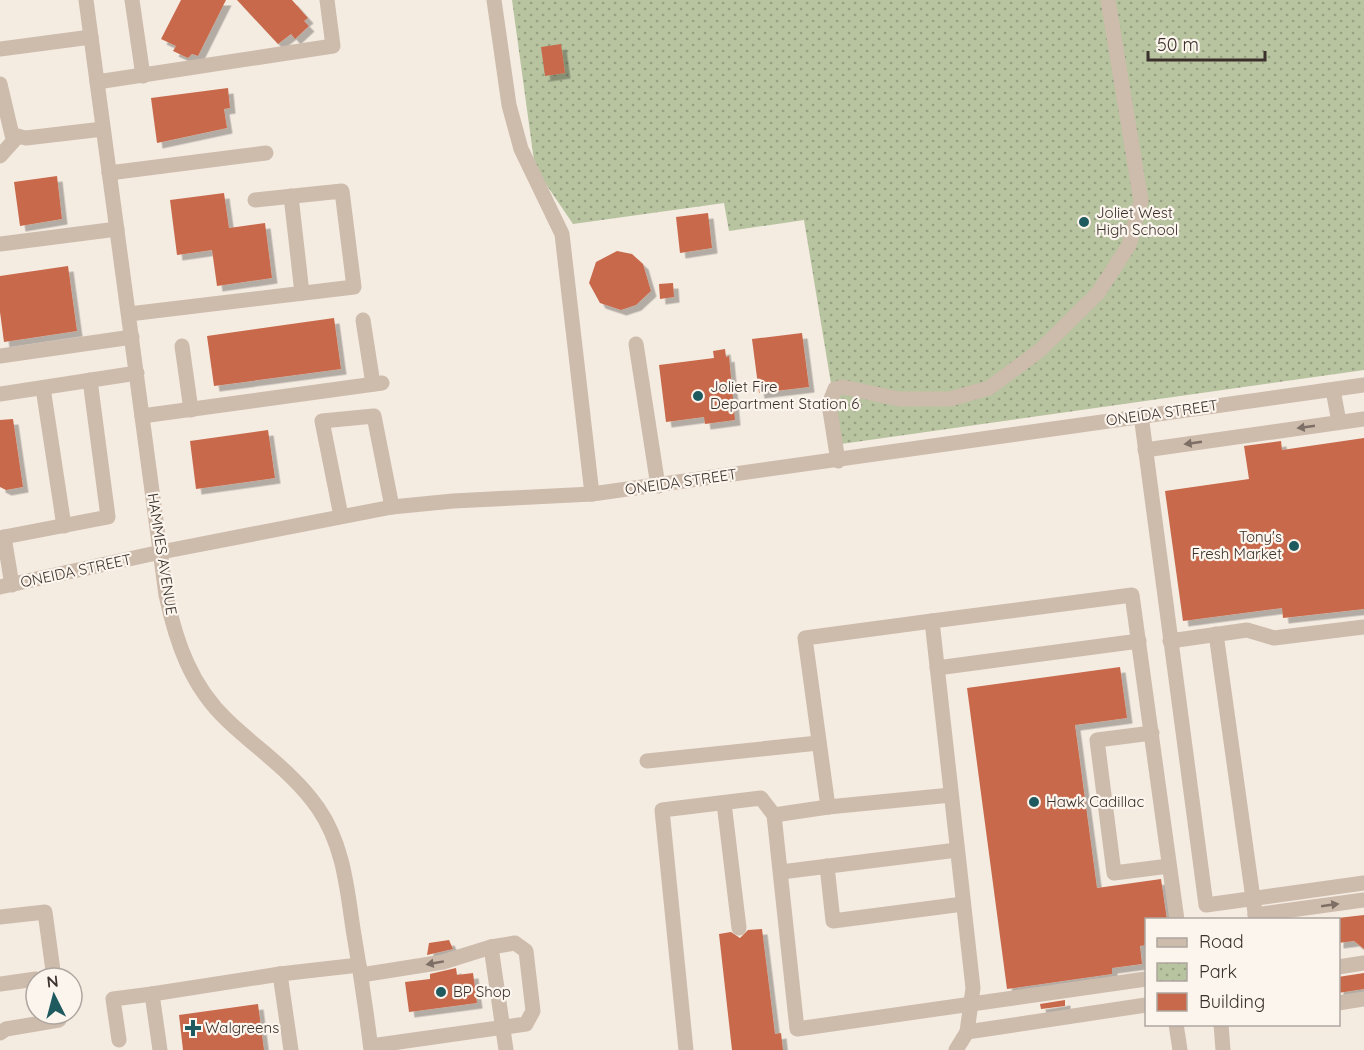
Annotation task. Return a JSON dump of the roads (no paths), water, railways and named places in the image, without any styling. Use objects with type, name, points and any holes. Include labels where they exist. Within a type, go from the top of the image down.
[{"type":"street","name":"HAMMES AVENUE","points":[[86,0],[166,595],[176,635],[199,686],[227,720],[301,787],[328,825],[342,860],[371,1048]]},
{"type":"street","points":[[132,0],[143,76]]},
{"type":"street","points":[[97,82],[333,46],[327,0]]},
{"type":"street","points":[[494,0],[509,105],[521,149],[562,234],[592,494]]},
{"type":"street","points":[[838,460],[830,404],[835,389],[843,387],[899,399],[950,399],[988,388],[1039,351],[1098,293],[1129,245],[1141,201],[1108,0]]},
{"type":"street","points":[[0,49],[91,37]]},
{"type":"street","points":[[0,84],[12,135],[26,138],[104,129]]},
{"type":"street","points":[[0,156],[18,136]]},
{"type":"street","points":[[110,173],[266,153]]},
{"type":"street","points":[[129,314],[354,286],[342,191],[255,200]]},
{"type":"street","points":[[291,196],[302,293]]},
{"type":"street","points":[[0,244],[117,229]]},
{"type":"street","points":[[142,416],[377,383],[363,320]]},
{"type":"street","points":[[0,356],[132,337]]},
{"type":"street","points":[[636,344],[658,486]]},
{"type":"street","points":[[182,346],[191,410]]},
{"type":"street","points":[[0,394],[136,373]]},
{"type":"street","points":[[6,586],[2,538],[108,517],[90,380]]},
{"type":"street","name":"ONEIDA STREET","points":[[6,586],[161,552],[392,507],[453,501],[592,494],[658,486],[1141,415],[1364,385]]},
{"type":"street","points":[[43,388],[64,526]]},
{"type":"street","points":[[1334,390],[1339,422]]},
{"type":"street","points":[[1141,415],[1206,905],[1364,883]]},
{"type":"street","points":[[341,516],[322,421],[374,416],[392,507]]},
{"type":"street","points":[[1145,450],[1364,419]]},
{"type":"street","points":[[828,807],[805,638],[1132,595],[1177,918]]},
{"type":"street","points":[[932,621],[972,988],[967,1032],[956,1050]]},
{"type":"street","points":[[1170,640],[1247,630],[1274,638],[1364,627]]},
{"type":"street","points":[[1216,634],[1256,917],[1364,900]]},
{"type":"street","points":[[937,668],[1139,641]]},
{"type":"street","points":[[1152,733],[1098,740],[1114,873],[1170,866]]},
{"type":"street","points":[[647,761],[818,742]]},
{"type":"street","points":[[774,815],[828,807],[951,795]]},
{"type":"street","points":[[686,1050],[662,810],[761,798],[774,815],[797,1029],[1145,979]]},
{"type":"street","points":[[724,803],[739,928]]},
{"type":"street","points":[[781,872],[957,850]]},
{"type":"street","points":[[826,866],[833,921],[963,904]]},
{"type":"street","points":[[0,917],[45,912],[49,966]]},
{"type":"street","points":[[119,1040],[113,999],[280,974],[360,970],[443,962],[491,946],[515,943],[526,951],[532,1017],[526,1024],[413,1045],[371,1048]]},
{"type":"street","points":[[491,946],[506,1050]]},
{"type":"street","points":[[1340,967],[1364,963]]},
{"type":"street","points":[[280,974],[291,1050]]},
{"type":"street","points":[[0,984],[24,981]]},
{"type":"street","points":[[152,994],[160,1050]]},
{"type":"street","points":[[1340,1003],[1364,999]]},
{"type":"street","points":[[967,1032],[1145,1005]]},
{"type":"street","points":[[0,1033],[6,1029],[24,1026]]},
{"type":"street","points":[[1176,1026],[1180,1050]]},
{"type":"street","points":[[1221,1026],[1223,1050]]},
{"type":"place","name":"Joliet West High School","points":[[1084,222]]},
{"type":"place","name":"Joliet Fire Department Station 6","points":[[698,396]]},
{"type":"place","name":"Tony's Fresh Market","points":[[1294,546]]},
{"type":"place","name":"Hawk Cadillac","points":[[1034,802]]},
{"type":"place","name":"BP Shop","points":[[441,992]]},
{"type":"place","name":"Walgreens","points":[[193,1028]]}]
